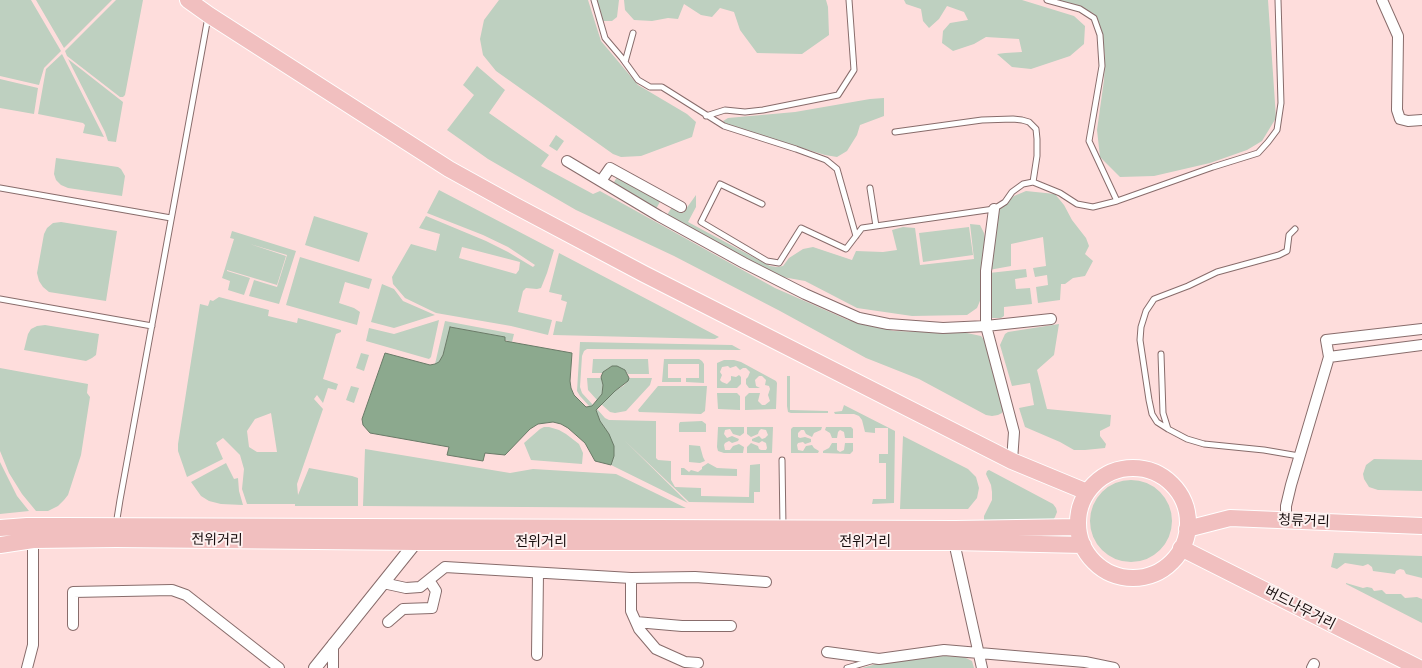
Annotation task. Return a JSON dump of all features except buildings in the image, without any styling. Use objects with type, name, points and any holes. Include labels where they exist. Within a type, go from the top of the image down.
[{"type":"main road","points":[[188,0],[208,15],[449,169],[644,274],[1012,461],[1087,492]]},
{"type":"main road","points":[[1134,467],[1152,471],[1167,480],[1179,493],[1186,510],[1187,528],[1178,555],[1166,566],[1152,574],[1136,577],[1119,576],[1104,569],[1091,559],[1083,545],[1078,527],[1080,509],[1087,492],[1100,479],[1116,470],[1134,467]]},
{"type":"main road","name":"청류거리","points":[[1187,528],[1230,518],[1422,526]]},
{"type":"main road","name":"전위거리","points":[[0,528],[27,526],[955,529],[1078,527]]},
{"type":"main road","name":"전위거리","points":[[0,544],[33,540],[124,539],[416,542],[954,542],[1083,545]]},
{"type":"main road","name":"버드나무거리","points":[[1181,548],[1419,668]]},
{"type":"street","points":[[1382,0],[1398,36],[1397,110],[1400,119],[1408,121],[1422,120]]},
{"type":"street","points":[[567,161],[744,263],[805,294],[859,318],[888,324],[943,328],[986,326],[1051,319]]},
{"type":"street","points":[[601,181],[610,168],[682,207]]},
{"type":"street","points":[[994,209],[986,271],[986,326],[1014,432],[1012,461]]},
{"type":"street","points":[[1286,521],[1286,506],[1299,456],[1329,357],[1326,340],[1422,329]]},
{"type":"street","points":[[1329,357],[1422,345]]},
{"type":"street","points":[[30,667],[33,645],[33,540]]},
{"type":"street","points":[[319,665],[334,644],[416,542]]},
{"type":"street","points":[[954,542],[980,653],[982,668]]},
{"type":"street","points":[[383,583],[406,588],[420,588],[444,567],[631,578],[695,577],[766,582]]},
{"type":"street","points":[[537,655],[538,572]]},
{"type":"street","points":[[631,578],[631,611],[639,629],[656,649],[685,662],[698,663]]},
{"type":"street","points":[[388,622],[403,609],[432,608],[436,591],[429,580]]},
{"type":"street","points":[[73,625],[73,592],[172,590],[186,596],[279,668]]},
{"type":"street","points":[[636,622],[682,626],[732,626]]},
{"type":"street","points":[[333,668],[334,644]]},
{"type":"street","points":[[827,652],[879,659],[944,650],[1085,662],[1114,668]]},
{"type":"lane","points":[[594,0],[605,38],[638,80],[650,86],[662,87],[724,126],[826,160],[837,169],[856,236]]},
{"type":"lane","points":[[706,116],[726,110],[745,112],[763,110],[838,95],[854,70],[849,0]]},
{"type":"lane","points":[[1047,0],[1080,10],[1094,18],[1100,35],[1102,66],[1089,141],[1117,201]]},
{"type":"lane","points":[[762,204],[720,184],[701,222],[767,261],[779,263],[801,228],[846,249],[862,228],[994,209],[1005,202],[1012,192],[1023,184],[1032,182],[1060,193],[1077,204],[1093,206],[1117,201],[1213,167],[1258,153],[1277,130],[1281,103],[1278,0]]},
{"type":"lane","points":[[116,526],[208,15]]},
{"type":"lane","points":[[625,62],[632,33]]},
{"type":"lane","points":[[895,132],[982,120],[1013,118],[1029,122],[1036,129],[1037,139],[1037,156],[1032,182]]},
{"type":"lane","points":[[0,188],[171,218]]},
{"type":"lane","points":[[870,188],[876,226]]},
{"type":"lane","points":[[1295,228],[1289,234],[1287,251],[1279,255],[1217,272],[1188,286],[1154,299],[1146,311],[1141,327],[1140,340],[1149,400],[1152,414],[1157,422],[1187,439],[1204,444],[1264,450],[1299,456]]},
{"type":"lane","points":[[0,299],[152,326]]},
{"type":"lane","points":[[1161,354],[1163,413],[1168,429]]},
{"type":"lane","points":[[782,460],[783,528]]},
{"type":"lane","points":[[847,668],[879,659]]},
{"type":"shaded area","points":[[0,0],[31,0],[61,51],[44,68],[39,85],[0,76]]},
{"type":"shaded area","points":[[36,0],[112,0],[64,48]]},
{"type":"shaded area","points":[[116,0],[143,0],[125,95],[123,97],[120,97],[67,56],[65,51]]},
{"type":"shaded area","points":[[499,0],[588,0],[601,41],[638,85],[687,114],[696,122],[692,137],[641,156],[621,157],[613,154],[496,71],[483,55],[480,39],[484,20]]},
{"type":"shaded area","points":[[597,0],[619,0],[617,17],[612,21],[603,21]]},
{"type":"shaded area","points":[[624,0],[826,0],[828,7],[829,35],[802,54],[757,53],[740,30],[734,12],[720,8],[712,17],[701,15],[684,4],[678,19],[668,18],[652,21],[634,20],[625,10]]},
{"type":"shaded area","points":[[904,0],[1022,0],[1074,16],[1085,26],[1084,44],[1070,56],[1031,69],[1012,67],[997,54],[1022,52],[1019,39],[986,37],[974,44],[953,51],[942,43],[943,31],[950,23],[968,20],[964,12],[947,6],[939,19],[929,28],[923,21],[921,9],[906,4]]},
{"type":"shaded area","points":[[1058,0],[1268,0],[1276,118],[1262,141],[1247,150],[1210,163],[1154,176],[1120,177],[1100,157],[1097,130],[1104,80],[1105,57],[1101,28],[1093,13]]},
{"type":"shaded area","points":[[62,54],[104,137],[83,133],[85,125],[83,123],[38,114],[46,69]]},
{"type":"shaded area","points":[[68,59],[123,102],[116,142],[108,141],[105,132]]},
{"type":"shaded area","points":[[477,66],[505,90],[489,113],[549,155],[541,166],[593,194],[600,191],[775,288],[848,320],[894,331],[967,333],[981,336],[989,347],[1004,409],[1002,413],[992,416],[986,415],[919,379],[866,358],[674,256],[576,210],[488,159],[447,130],[474,95],[463,85]]},
{"type":"shaded area","points":[[0,79],[38,88],[34,114],[0,108]]},
{"type":"shaded area","points":[[884,98],[884,116],[860,125],[857,135],[847,151],[837,157],[825,155],[729,126],[723,121],[728,118],[795,112]]},
{"type":"shaded area","points":[[556,135],[564,141],[557,151],[549,146]]},
{"type":"shaded area","points":[[56,158],[118,167],[125,176],[122,196],[68,188],[61,185],[56,180],[54,174]]},
{"type":"shaded area","points":[[618,175],[661,200],[656,209],[613,184]]},
{"type":"shaded area","points":[[439,190],[554,250],[541,288],[526,288],[523,291],[518,312],[552,320],[548,335],[511,326],[436,313],[405,298],[393,284],[392,277],[411,244],[436,251],[440,234],[419,228],[426,216],[486,241],[533,267],[535,265],[508,247],[483,235],[427,213]],"holes":[[[462,247],[520,262],[519,270],[516,274],[459,258]]]},
{"type":"shaded area","points":[[1026,191],[1055,194],[1086,238],[1089,246],[1085,254],[1093,261],[1085,276],[1073,278],[1065,284],[1061,284],[1060,300],[1038,303],[1036,287],[1048,285],[1047,275],[1035,277],[1033,268],[1046,266],[1043,237],[1011,244],[1011,266],[989,270],[997,211],[1014,196]]},
{"type":"shaded area","points":[[696,195],[696,207],[688,222],[770,266],[777,267],[783,266],[789,258],[803,249],[813,247],[852,260],[856,251],[883,252],[897,250],[892,230],[903,227],[915,228],[920,265],[974,259],[970,224],[980,225],[985,239],[982,296],[977,308],[967,315],[912,316],[857,308],[805,281],[777,276],[667,215],[672,207],[683,213]]},
{"type":"shaded area","points":[[314,216],[368,233],[359,262],[305,245]]},
{"type":"shaded area","points":[[61,222],[117,231],[106,301],[49,292],[39,281],[37,273],[44,234],[47,228],[53,223]]},
{"type":"shaded area","points":[[969,227],[973,255],[923,262],[919,233]]},
{"type":"shaded area","points":[[232,231],[296,251],[279,304],[249,296],[254,280],[277,287],[287,255],[250,244],[286,256],[277,285],[227,270],[250,278],[244,295],[228,290],[230,281],[222,278],[234,239],[230,238]]},
{"type":"shaded area","points":[[559,253],[719,337],[715,339],[553,335],[556,321],[562,322],[567,302],[561,300],[562,295],[549,292]]},
{"type":"shaded area","points":[[300,257],[372,279],[369,289],[345,282],[339,303],[354,308],[360,312],[357,325],[286,305]]},
{"type":"shaded area","points":[[1026,269],[1027,277],[1015,279],[1016,289],[1030,288],[1032,304],[1004,307],[1004,316],[1001,318],[990,318],[989,273]]},
{"type":"shaded area","points":[[382,284],[394,289],[403,301],[435,315],[394,328],[371,322]]},
{"type":"shaded area","points":[[219,297],[269,310],[268,316],[297,323],[298,318],[341,330],[341,332],[336,334],[323,379],[338,384],[336,390],[328,388],[323,403],[317,395],[314,399],[323,409],[297,484],[298,495],[309,468],[358,478],[358,506],[247,504],[242,489],[244,469],[240,455],[223,438],[216,443],[223,459],[187,477],[178,451],[178,444],[200,304],[208,306],[210,300],[213,301]],"holes":[[[271,413],[277,452],[257,452],[249,447],[247,431],[255,419]]]},
{"type":"shaded area","points":[[439,320],[431,357],[429,359],[366,341],[369,328],[394,334]]},
{"type":"shaded area","points":[[445,321],[514,334],[512,342],[505,340],[505,337],[450,327],[443,355],[439,362],[435,364]]},
{"type":"shaded area","points":[[1059,324],[1054,355],[1037,370],[1047,409],[1111,415],[1110,426],[1100,431],[1100,436],[1106,444],[1105,448],[1074,450],[1060,442],[1025,427],[1019,408],[1034,405],[1030,383],[1012,386],[1000,345],[1005,334],[1008,332]]},
{"type":"shaded area","points":[[45,325],[99,334],[96,355],[86,361],[24,350],[28,334],[31,329],[37,326]]},
{"type":"shaded area","points":[[450,327],[505,337],[505,341],[572,353],[571,388],[574,395],[586,407],[592,406],[602,394],[603,385],[601,377],[603,372],[612,366],[617,366],[625,370],[629,378],[628,381],[615,391],[596,410],[600,421],[609,434],[614,446],[614,456],[611,465],[595,461],[585,443],[568,428],[553,422],[538,424],[530,429],[505,455],[485,453],[483,461],[447,455],[449,447],[370,433],[363,425],[362,419],[385,353],[430,365],[435,364],[439,362],[443,355]]},
{"type":"shaded area","points":[[580,342],[732,345],[741,350],[587,349],[584,351],[582,356],[580,387],[582,393],[593,405],[590,407],[577,391]]},
{"type":"shaded area","points":[[361,353],[369,355],[364,371],[356,368]]},
{"type":"shaded area","points":[[593,359],[648,359],[649,374],[628,374],[625,370],[612,366],[602,373],[592,373]]},
{"type":"shaded area","points":[[664,359],[699,359],[704,364],[704,383],[686,382],[686,378],[699,378],[699,364],[668,364],[668,378],[681,378],[681,382],[662,382]]},
{"type":"shaded area","points":[[724,360],[741,362],[776,381],[776,409],[745,410],[745,397],[749,393],[760,393],[758,401],[762,405],[765,405],[770,401],[768,395],[770,389],[769,386],[765,385],[766,380],[762,376],[759,376],[755,380],[756,386],[760,388],[749,388],[746,384],[746,379],[750,372],[746,368],[740,370],[736,366],[730,368],[728,366],[722,367],[720,372],[722,375],[720,380],[722,382],[727,384],[731,380],[731,376],[736,377],[739,375],[741,377],[741,384],[737,388],[717,388],[717,363]]},
{"type":"shaded area","points":[[0,368],[88,384],[87,393],[90,397],[81,455],[68,495],[58,506],[48,511],[36,511],[22,494],[9,473],[0,451]]},
{"type":"shaded area","points":[[787,376],[790,376],[790,410],[828,411],[828,413],[788,412]]},
{"type":"shaded area","points":[[587,378],[601,378],[603,385],[602,394],[597,400],[588,390]]},
{"type":"shaded area","points":[[629,378],[652,378],[650,385],[626,411],[615,413],[610,412],[601,404],[623,386]]},
{"type":"shaded area","points":[[351,386],[359,388],[354,403],[346,400]]},
{"type":"shaded area","points":[[658,386],[707,386],[705,411],[701,414],[639,412],[638,410]]},
{"type":"shaded area","points":[[717,393],[737,393],[740,396],[740,410],[718,409]]},
{"type":"shaded area","points":[[844,405],[895,431],[894,503],[872,504],[873,499],[886,499],[886,463],[879,463],[879,454],[888,454],[888,428],[875,428],[875,433],[865,432],[862,420],[859,416],[854,414],[835,414],[834,412],[842,411]]},
{"type":"shaded area","points":[[597,409],[605,418],[609,420],[656,421],[656,458],[658,460],[671,461],[671,480],[675,487],[701,488],[701,496],[749,497],[750,465],[760,464],[760,492],[754,492],[754,503],[689,502],[624,440],[688,503],[611,465],[614,456],[609,434],[596,414]]},
{"type":"shaded area","points":[[702,421],[706,424],[706,432],[679,432],[680,422]]},
{"type":"shaded area","points":[[544,427],[559,430],[579,444],[583,453],[582,464],[531,460],[524,443]]},
{"type":"shaded area","points":[[718,427],[744,427],[744,433],[740,436],[733,434],[730,429],[725,430],[724,434],[727,438],[732,436],[739,439],[738,441],[732,443],[729,441],[725,443],[725,450],[730,450],[733,446],[739,444],[744,447],[743,453],[724,453],[718,451]]},
{"type":"shaded area","points":[[747,427],[773,427],[772,453],[747,453],[747,447],[751,443],[758,446],[761,450],[766,450],[766,443],[762,441],[759,443],[752,441],[752,439],[759,436],[762,439],[768,435],[766,430],[761,429],[758,434],[751,437],[747,434]]},
{"type":"shaded area","points":[[793,427],[822,427],[821,430],[814,433],[812,437],[806,434],[804,430],[801,430],[798,433],[798,437],[811,439],[811,442],[805,444],[803,442],[798,443],[798,450],[803,451],[806,446],[812,445],[819,451],[818,453],[791,453],[791,429]]},
{"type":"shaded area","points":[[826,427],[851,427],[853,429],[853,438],[845,438],[844,432],[840,430],[837,438],[832,438],[830,433],[825,430]]},
{"type":"shaded area","points":[[903,436],[968,469],[976,477],[979,488],[977,498],[968,509],[900,509]]},
{"type":"shaded area","points":[[832,443],[837,443],[837,450],[840,452],[844,450],[845,443],[853,443],[853,451],[850,454],[823,453],[823,451],[829,448]]},
{"type":"shaded area","points":[[689,445],[700,446],[705,461],[700,463],[689,462]]},
{"type":"shaded area","points":[[365,449],[510,473],[533,469],[616,474],[686,508],[363,506]]},
{"type":"shaded area","points":[[1374,459],[1422,460],[1422,491],[1378,490],[1369,487],[1363,474],[1366,465]]},
{"type":"shaded area","points":[[0,462],[17,496],[29,511],[0,514]]},
{"type":"shaded area","points":[[226,463],[234,479],[238,478],[239,491],[243,505],[221,504],[209,501],[201,496],[191,482]]},
{"type":"shaded area","points":[[708,463],[717,468],[737,469],[737,476],[681,475],[681,468],[684,468],[689,472],[691,470],[698,472]]},
{"type":"shaded area","points":[[989,470],[1053,504],[1057,512],[1053,520],[984,521],[984,516],[992,500],[991,485],[986,474]]},
{"type":"shaded area","points":[[1131,480],[1147,483],[1160,492],[1169,505],[1172,521],[1169,537],[1160,550],[1147,559],[1131,562],[1115,559],[1102,550],[1093,537],[1090,521],[1093,505],[1102,492],[1115,483]]},
{"type":"shaded area","points":[[1334,553],[1422,556],[1422,578],[1406,574],[1404,570],[1400,569],[1396,571],[1395,574],[1373,571],[1372,567],[1368,564],[1363,566],[1345,563],[1337,569],[1331,567]]},
{"type":"shaded area","points":[[1346,584],[1363,588],[1372,588],[1374,591],[1382,590],[1386,594],[1401,594],[1405,598],[1417,597],[1422,599],[1422,623]]},
{"type":"shaded area","points":[[945,656],[964,657],[972,661],[974,668],[862,668],[883,662],[911,658]]}]
